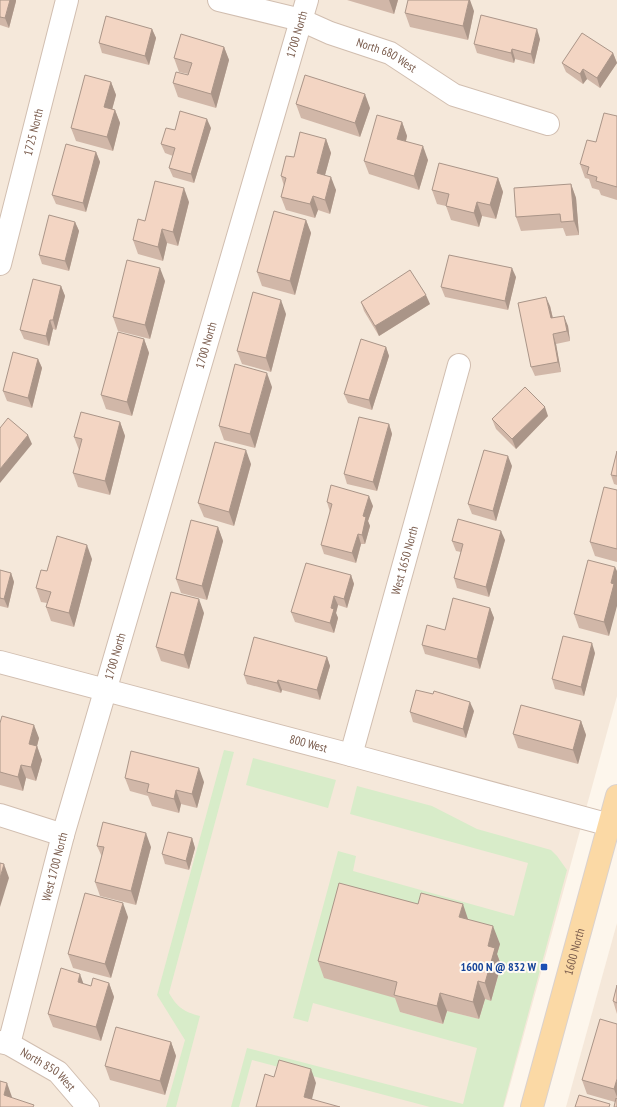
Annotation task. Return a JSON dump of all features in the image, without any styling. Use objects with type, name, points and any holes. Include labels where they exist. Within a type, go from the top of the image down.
[{"type":"main road","name":"1600 North","points":[[532,1107],[613,826],[617,796]]},
{"type":"street","name":"1725 North","points":[[0,264],[8,191],[67,0]]},
{"type":"street","name":"North 680 West","points":[[219,0],[304,10],[330,33],[390,53],[454,95],[548,124]]},
{"type":"street","name":"1700 North","points":[[107,690],[304,10]]},
{"type":"street","name":"West 1650 North","points":[[351,755],[459,365]]},
{"type":"street","name":"800 West","points":[[0,662],[613,826]]},
{"type":"street","name":"West 1700 North","points":[[4,1043],[63,835],[107,690]]},
{"type":"street","points":[[0,815],[63,835]]},
{"type":"street","name":"North 850 West","points":[[4,1043],[58,1072],[88,1107]]},
{"type":"shaded area","points":[[0,0],[617,0],[617,696],[504,1107],[0,1107]]},
{"type":"shaded area","points":[[617,923],[617,1107],[566,1107]]},
{"type":"green space","points":[[224,750],[234,752],[169,993],[175,1002],[182,1008],[190,1013],[200,1016],[176,1107],[166,1107],[185,1040],[157,995]]},
{"type":"green space","points":[[253,758],[336,780],[328,808],[246,785]]},
{"type":"green space","points":[[357,786],[432,806],[477,829],[551,850],[567,870],[503,1107],[430,1107],[252,1060],[239,1107],[231,1107],[247,1048],[463,1104],[477,1048],[313,1003],[308,1022],[293,1018],[338,851],[356,856],[353,871],[514,916],[528,863],[350,814]],"holes":[[[501,966],[491,1000],[485,999],[479,1019],[447,1011],[443,1024],[400,1012],[404,1000]]]},
{"type":"building","points":[[0,0],[10,0],[5,18],[0,17]]},
{"type":"building","points":[[408,0],[469,0],[463,26],[405,13]]},
{"type":"building","points":[[481,15],[537,29],[531,54],[512,49],[511,53],[474,44]]},
{"type":"building","points":[[106,16],[152,29],[145,56],[99,43]]},
{"type":"building","points":[[582,33],[613,53],[597,78],[583,69],[580,74],[562,63]]},
{"type":"building","points":[[181,34],[224,47],[211,94],[173,83],[176,72],[188,75],[192,63],[174,58]]},
{"type":"building","points":[[85,75],[111,82],[104,107],[115,110],[107,137],[71,128]]},
{"type":"building","points":[[305,75],[365,94],[355,123],[296,104]]},
{"type":"building","points":[[180,111],[207,119],[191,174],[169,168],[175,148],[161,144],[166,128],[175,130]]},
{"type":"building","points":[[604,113],[617,116],[617,187],[596,181],[597,177],[587,174],[589,167],[580,164],[587,140],[596,142]]},
{"type":"building","points":[[377,115],[402,122],[397,139],[423,146],[414,176],[364,161]]},
{"type":"building","points":[[300,132],[326,139],[317,173],[331,177],[325,200],[313,196],[310,204],[281,197],[286,178],[281,176],[286,156],[294,157]]},
{"type":"building","points":[[66,144],[96,152],[83,203],[52,195]]},
{"type":"building","points":[[439,163],[498,178],[490,205],[477,202],[474,213],[446,206],[449,194],[432,190]]},
{"type":"building","points":[[155,181],[184,188],[173,232],[162,229],[158,247],[133,240],[138,219],[145,221]]},
{"type":"building","points":[[571,184],[574,221],[561,222],[560,214],[516,217],[514,188]]},
{"type":"building","points":[[274,211],[306,220],[290,281],[257,272]]},
{"type":"building","points":[[49,215],[75,222],[65,261],[39,255]]},
{"type":"building","points":[[449,255],[512,268],[505,301],[441,287]]},
{"type":"building","points":[[127,260],[160,268],[145,325],[113,317]]},
{"type":"building","points":[[410,270],[426,295],[375,326],[361,302]]},
{"type":"building","points":[[33,279],[61,286],[53,320],[50,320],[46,336],[20,330]]},
{"type":"building","points":[[253,292],[281,300],[266,358],[237,351]]},
{"type":"building","points":[[546,297],[551,318],[564,316],[567,331],[553,334],[558,362],[531,367],[518,303]]},
{"type":"building","points":[[118,332],[144,339],[127,402],[101,395]]},
{"type":"building","points":[[361,339],[386,347],[369,400],[344,394]]},
{"type":"building","points":[[13,352],[38,359],[28,398],[3,391]]},
{"type":"building","points":[[235,364],[267,373],[250,434],[219,426]]},
{"type":"building","points":[[525,387],[545,407],[512,439],[492,419]]},
{"type":"building","points":[[81,412],[120,422],[105,481],[73,473],[82,439],[74,437]]},
{"type":"building","points":[[359,417],[389,424],[373,482],[344,474]]},
{"type":"building","points":[[8,418],[28,435],[0,469],[0,428]]},
{"type":"building","points":[[215,442],[246,450],[229,512],[198,503]]},
{"type":"building","points":[[484,450],[508,456],[493,511],[468,504]]},
{"type":"building","points":[[617,451],[617,476],[611,475]]},
{"type":"building","points":[[331,485],[369,496],[363,516],[366,517],[362,535],[358,534],[352,553],[321,545],[332,504],[327,502]]},
{"type":"building","points":[[604,487],[617,490],[617,549],[590,542]]},
{"type":"building","points":[[458,519],[501,531],[486,587],[454,578],[463,544],[452,541]]},
{"type":"building","points":[[191,520],[218,527],[202,586],[176,579]]},
{"type":"building","points":[[57,536],[87,545],[69,613],[46,607],[51,592],[36,588],[41,570],[47,571]]},
{"type":"building","points":[[588,560],[615,567],[611,583],[614,584],[604,622],[574,614]]},
{"type":"building","points":[[306,563],[351,575],[344,599],[334,596],[331,608],[334,609],[330,623],[291,612]]},
{"type":"building","points":[[0,570],[11,573],[4,599],[0,598]]},
{"type":"building","points":[[171,592],[199,599],[184,655],[156,647]]},
{"type":"building","points":[[453,598],[490,608],[477,659],[422,645],[427,625],[445,630]]},
{"type":"building","points":[[563,636],[592,643],[581,687],[552,679]]},
{"type":"building","points":[[254,637],[327,657],[317,690],[278,680],[277,683],[244,675]]},
{"type":"building","points":[[416,690],[433,694],[434,691],[470,702],[463,729],[410,712]]},
{"type":"building","points":[[521,705],[581,721],[573,750],[513,734]]},
{"type":"building","points":[[2,716],[34,725],[29,744],[37,746],[31,767],[21,765],[18,777],[0,772],[0,723]]},
{"type":"building","points":[[131,751],[199,768],[192,794],[176,790],[174,799],[147,792],[149,784],[125,778]]},
{"type":"building","points":[[103,822],[146,833],[131,891],[95,882],[104,847],[97,846]]},
{"type":"building","points":[[168,832],[192,838],[186,861],[162,854]]},
{"type":"building","points":[[0,863],[4,864],[0,878]]},
{"type":"building","points":[[339,883],[418,904],[421,893],[463,904],[459,917],[493,926],[488,946],[495,948],[485,983],[478,981],[473,1002],[440,993],[437,1006],[394,995],[397,982],[318,961]]},
{"type":"building","points":[[85,893],[123,903],[105,964],[68,954]]},
{"type":"building","points":[[61,968],[80,974],[78,982],[91,986],[93,978],[109,983],[96,1027],[48,1014]]},
{"type":"building","points":[[617,985],[617,1003],[613,1001]]},
{"type":"building","points":[[600,1019],[617,1024],[617,1079],[614,1089],[582,1080]]},
{"type":"building","points":[[116,1027],[171,1042],[160,1081],[105,1066]]},
{"type":"building","points":[[279,1060],[311,1069],[304,1097],[340,1107],[256,1107],[265,1074],[274,1077]]},
{"type":"building","points":[[0,1081],[7,1083],[4,1095],[34,1105],[33,1107],[0,1107]]},
{"type":"building","points":[[579,1095],[610,1104],[609,1107],[575,1107]]},
{"type":"building","points":[[616,1098],[617,1107],[614,1107]]},
{"type":"place","name":"1600 N @ 832 W","points":[[544,967]]}]
